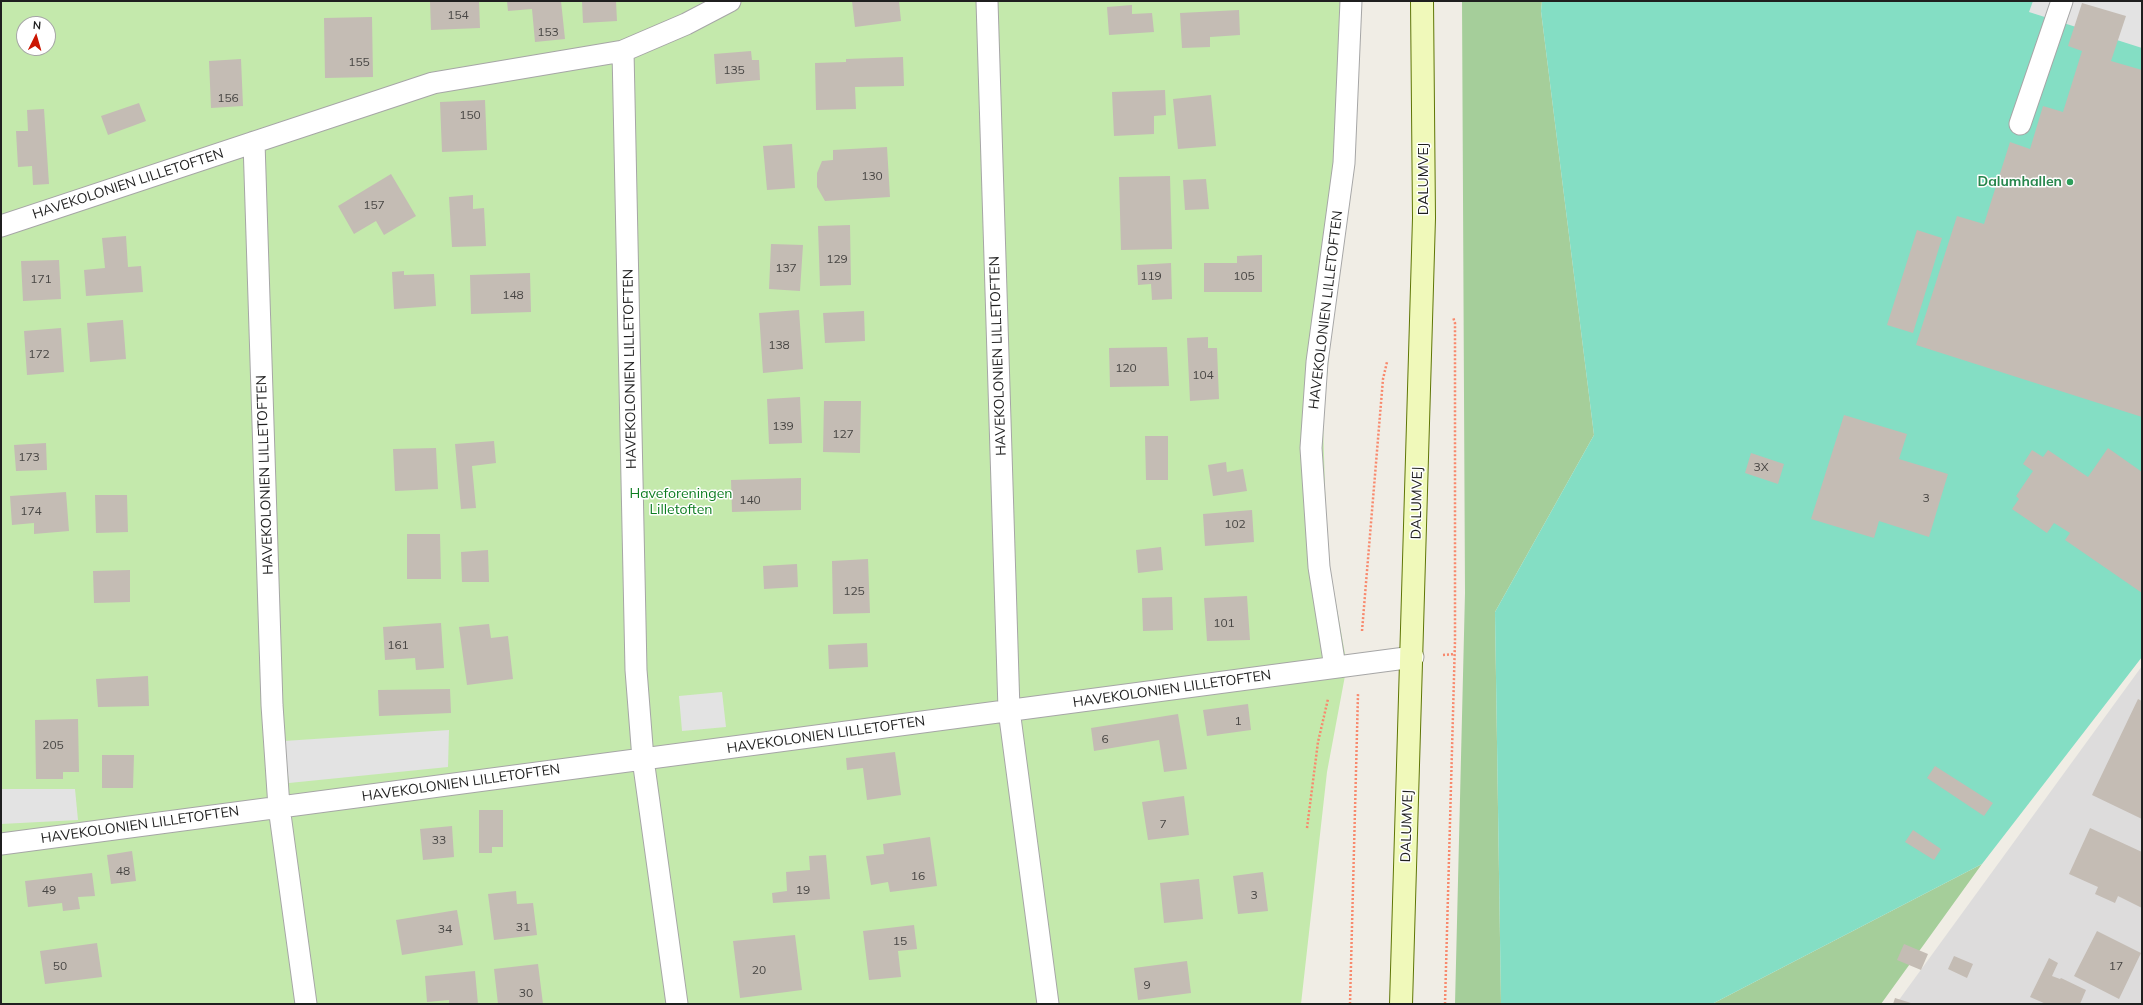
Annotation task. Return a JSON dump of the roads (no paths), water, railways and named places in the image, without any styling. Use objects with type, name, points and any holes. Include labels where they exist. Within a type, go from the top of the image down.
[{"type":"street","name":"DALUMVEJ","points":[[1401,1004],[1413,657],[1424,218],[1422,1]]},
{"type":"lane","name":"HAVEKOLONIEN LILLETOFTEN","points":[[1,226],[433,83],[623,51],[686,24],[730,1]]},
{"type":"lane","name":"HAVEKOLONIEN LILLETOFTEN","points":[[987,1],[1009,710],[1048,1004]]},
{"type":"lane","name":"HAVEKOLONIEN LILLETOFTEN","points":[[1335,667],[1319,567],[1311,448],[1317,362],[1344,163],[1351,1]]},
{"type":"lane","points":[[2020,124],[2062,1]]},
{"type":"lane","name":"HAVEKOLONIEN LILLETOFTEN","points":[[623,51],[636,670],[643,759],[677,1004]]},
{"type":"lane","name":"HAVEKOLONIEN LILLETOFTEN","points":[[254,142],[272,689],[279,807],[306,1004]]},
{"type":"lane","name":"HAVEKOLONIEN LILLETOFTEN","points":[[1,844],[1413,657]]},
{"type":"place","name":"Dalumhallen","points":[[2070,182]]},
{"type":"park label","name":"Haveforeningen Lilletoften","points":[[681,502]]}]
